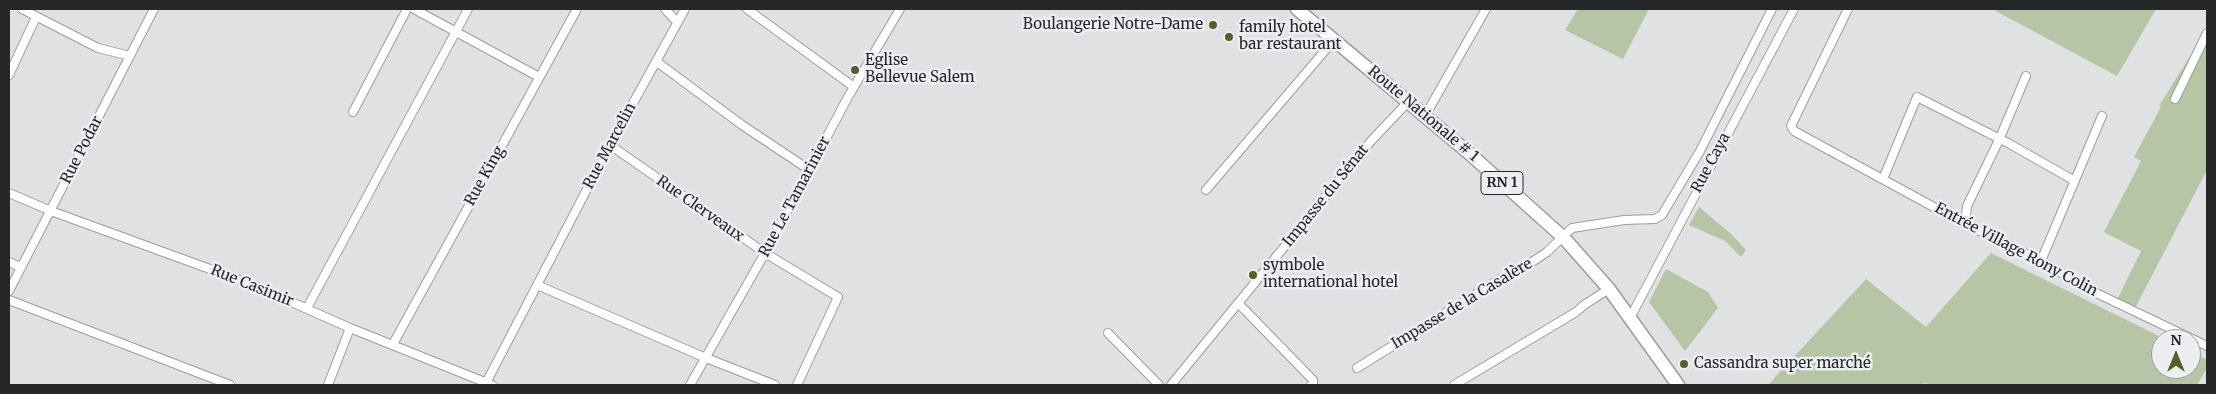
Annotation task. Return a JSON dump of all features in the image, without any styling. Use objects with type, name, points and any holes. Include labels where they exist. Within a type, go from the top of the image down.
[{"type":"main road","name":"Route Nationale # 1","points":[[1297,9],[1425,116],[1564,238],[1609,289],[1678,385]]},
{"type":"street","points":[[22,9],[98,48],[130,56]]},
{"type":"street","name":"Rue Podar","points":[[9,291],[154,9]]},
{"type":"street","points":[[352,112],[407,9]]},
{"type":"street","points":[[414,9],[539,77]]},
{"type":"street","points":[[307,308],[468,9]]},
{"type":"street","name":"Rue King","points":[[394,344],[577,9]]},
{"type":"street","points":[[664,9],[677,22]]},
{"type":"street","name":"Rue Marcelin","points":[[489,384],[537,285],[610,145],[657,62],[677,22],[686,9]]},
{"type":"street","points":[[747,9],[854,88]]},
{"type":"street","name":"Rue Le Tamarinier","points":[[690,385],[765,254],[808,170],[900,9]]},
{"type":"street","points":[[1425,116],[1486,9]]},
{"type":"street","name":"Impasse de la Casalère","points":[[1357,368],[1500,279],[1526,266],[1564,238],[1572,228],[1624,220],[1655,220],[1662,215],[1700,151],[1772,9]]},
{"type":"street","name":"Rue Caya","points":[[1630,318],[1794,9]]},
{"type":"street","name":"Entrée Village Rony Colin","points":[[1848,9],[1792,126],[1794,131],[1965,224],[2041,260],[2092,291],[2207,346]]},
{"type":"street","points":[[9,75],[36,16]]},
{"type":"street","points":[[2175,99],[2207,34]]},
{"type":"street","points":[[1206,190],[1334,40]]},
{"type":"street","points":[[657,62],[742,125],[808,170]]},
{"type":"street","points":[[1965,224],[1967,206],[1999,140],[2026,76]]},
{"type":"street","points":[[1883,179],[1917,97],[2008,143],[2075,182]]},
{"type":"street","name":"Impasse du Sénat","points":[[1171,385],[1371,141],[1408,102]]},
{"type":"street","points":[[2041,260],[2102,116]]},
{"type":"street","name":"Rue Clerveaux","points":[[610,145],[765,254],[838,297],[797,385]]},
{"type":"street","name":"Rue Casimir","points":[[9,193],[51,211],[251,284],[350,328],[394,344],[489,384]]},
{"type":"street","points":[[9,262],[20,267]]},
{"type":"street","points":[[537,285],[706,358],[775,385]]},
{"type":"street","points":[[1454,385],[1576,312],[1609,289]]},
{"type":"street","points":[[9,300],[230,385]]},
{"type":"street","points":[[1238,303],[1313,380],[1311,385]]},
{"type":"street","points":[[328,385],[350,328]]},
{"type":"street","points":[[1108,333],[1159,385]]},
{"type":"green space","points":[[1578,9],[1649,9],[1623,59],[1565,30]]},
{"type":"green space","points":[[1992,9],[2156,9],[2117,76]]},
{"type":"green space","points":[[2207,29],[2207,170],[2135,308],[2118,298],[2141,251],[2104,232],[2141,161],[2134,157],[2161,107],[2159,106]]},
{"type":"green space","points":[[1699,207],[1732,235],[1746,250],[1741,257],[1725,241],[1689,225]]},
{"type":"green space","points":[[1991,253],[2151,332],[2151,379],[2201,379],[2197,385],[1930,385],[1925,383],[1921,385],[1768,385],[1866,279],[1926,327]]},
{"type":"green space","points":[[1666,269],[1708,292],[1718,308],[1685,351],[1649,302]]},
{"type":"green space","points":[[2201,357],[2207,360],[2207,368],[2201,378]]},
{"type":"place","name":"Boulangerie Notre-Dame","points":[[1213,25]]},
{"type":"place","name":"family hotel bar restaurant","points":[[1229,37]]},
{"type":"place","name":"Eglise Bellevue Salem","points":[[855,70]]},
{"type":"place","name":"symbole international hotel","points":[[1253,275]]},
{"type":"place","name":"Cassandra super marché","points":[[1684,364]]}]
